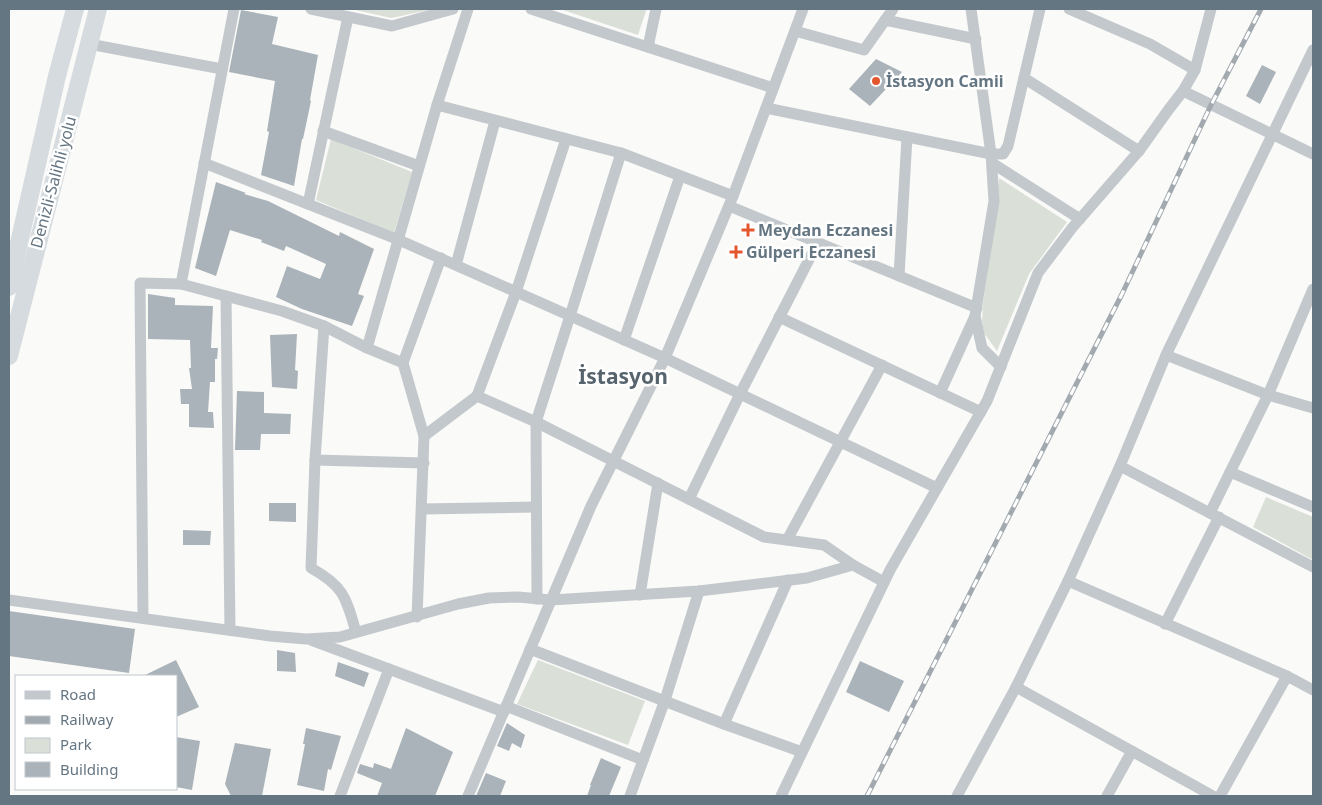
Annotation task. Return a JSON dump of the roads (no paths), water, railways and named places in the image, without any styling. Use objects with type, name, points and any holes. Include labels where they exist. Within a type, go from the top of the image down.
[{"type":"highway","name":"Denizli-Salihli yolu","points":[[9,287],[57,76],[75,9]]},
{"type":"highway","name":"Denizli-Salihli yolu","points":[[9,356],[98,9]]},
{"type":"street","points":[[181,284],[234,9]]},
{"type":"street","points":[[311,9],[392,26],[453,9]]},
{"type":"street","points":[[367,348],[437,105],[468,9]]},
{"type":"street","points":[[531,9],[773,88]]},
{"type":"street","points":[[648,47],[656,9]]},
{"type":"street","points":[[468,796],[591,506],[665,358],[731,201],[803,9]]},
{"type":"street","points":[[795,31],[864,50],[892,9]]},
{"type":"street","points":[[940,393],[976,312],[994,201],[992,159],[971,9]]},
{"type":"street","points":[[992,159],[1003,154],[1008,146],[1040,9]]},
{"type":"street","points":[[1069,9],[1150,44],[1195,70]]},
{"type":"street","points":[[781,796],[884,582],[987,401],[1038,273],[1080,219],[1139,151],[1183,91],[1195,70],[1211,9]]},
{"type":"street","points":[[308,204],[348,17]]},
{"type":"street","points":[[885,20],[976,39]]},
{"type":"street","points":[[89,44],[222,69]]},
{"type":"street","points":[[957,796],[1016,687],[1068,581],[1120,466],[1166,355],[1313,50]]},
{"type":"street","points":[[1024,78],[1139,151]]},
{"type":"street","points":[[1183,91],[1313,154]]},
{"type":"street","points":[[437,105],[621,153],[680,176],[818,242],[899,276],[976,312]]},
{"type":"street","points":[[766,108],[907,137],[992,159],[1080,219]]},
{"type":"street","points":[[456,265],[495,121]]},
{"type":"street","points":[[323,131],[419,166]]},
{"type":"street","points":[[899,276],[907,137]]},
{"type":"street","points":[[424,436],[477,396],[516,292],[566,139]]},
{"type":"street","points":[[537,599],[536,422],[621,153]]},
{"type":"street","points":[[204,163],[441,258],[665,358],[937,488]]},
{"type":"street","points":[[624,340],[680,176]]},
{"type":"street","points":[[689,499],[740,394],[818,242]]},
{"type":"street","points":[[416,616],[424,436],[403,362],[441,258]]},
{"type":"street","points":[[143,618],[140,283],[181,284],[282,311],[324,326],[367,348],[403,362]]},
{"type":"street","points":[[1165,624],[1214,515],[1230,472],[1268,395],[1313,288]]},
{"type":"street","points":[[226,296],[230,630]]},
{"type":"street","points":[[976,312],[982,348],[1001,367]]},
{"type":"street","points":[[780,317],[981,412]]},
{"type":"street","points":[[324,326],[315,460],[311,568],[328,577],[346,598],[356,632]]},
{"type":"street","points":[[1166,355],[1268,395],[1313,408]]},
{"type":"street","points":[[787,540],[882,365]]},
{"type":"street","points":[[477,396],[536,422],[764,537],[824,545],[884,582]]},
{"type":"street","points":[[315,460],[424,463]]},
{"type":"street","points":[[1120,466],[1313,567]]},
{"type":"street","points":[[1230,472],[1313,507]]},
{"type":"street","points":[[640,595],[658,483]]},
{"type":"street","points":[[422,509],[536,507]]},
{"type":"street","points":[[9,600],[306,639],[340,637],[458,604],[489,598],[518,597],[551,600],[699,591],[808,578],[854,565]]},
{"type":"street","points":[[724,724],[788,580]]},
{"type":"street","points":[[1068,581],[1313,688]]},
{"type":"street","points":[[630,796],[665,700],[699,591]]},
{"type":"street","points":[[306,639],[643,760]]},
{"type":"street","points":[[530,649],[802,752]]},
{"type":"street","points":[[340,796],[389,669]]},
{"type":"street","points":[[1220,796],[1286,676]]},
{"type":"street","points":[[1016,687],[1213,796]]},
{"type":"street","points":[[1107,796],[1132,751]]},
{"type":"railway","points":[[867,796],[1122,294],[1211,105],[1261,9]]},
{"type":"place","name":"İstasyon Camii","points":[[876,81]]},
{"type":"place","name":"Meydan Eczanesi","points":[[748,230]]},
{"type":"place","name":"Gülperi Eczanesi","points":[[736,252]]},
{"type":"district","name":"İstasyon","points":[[623,376]]}]
